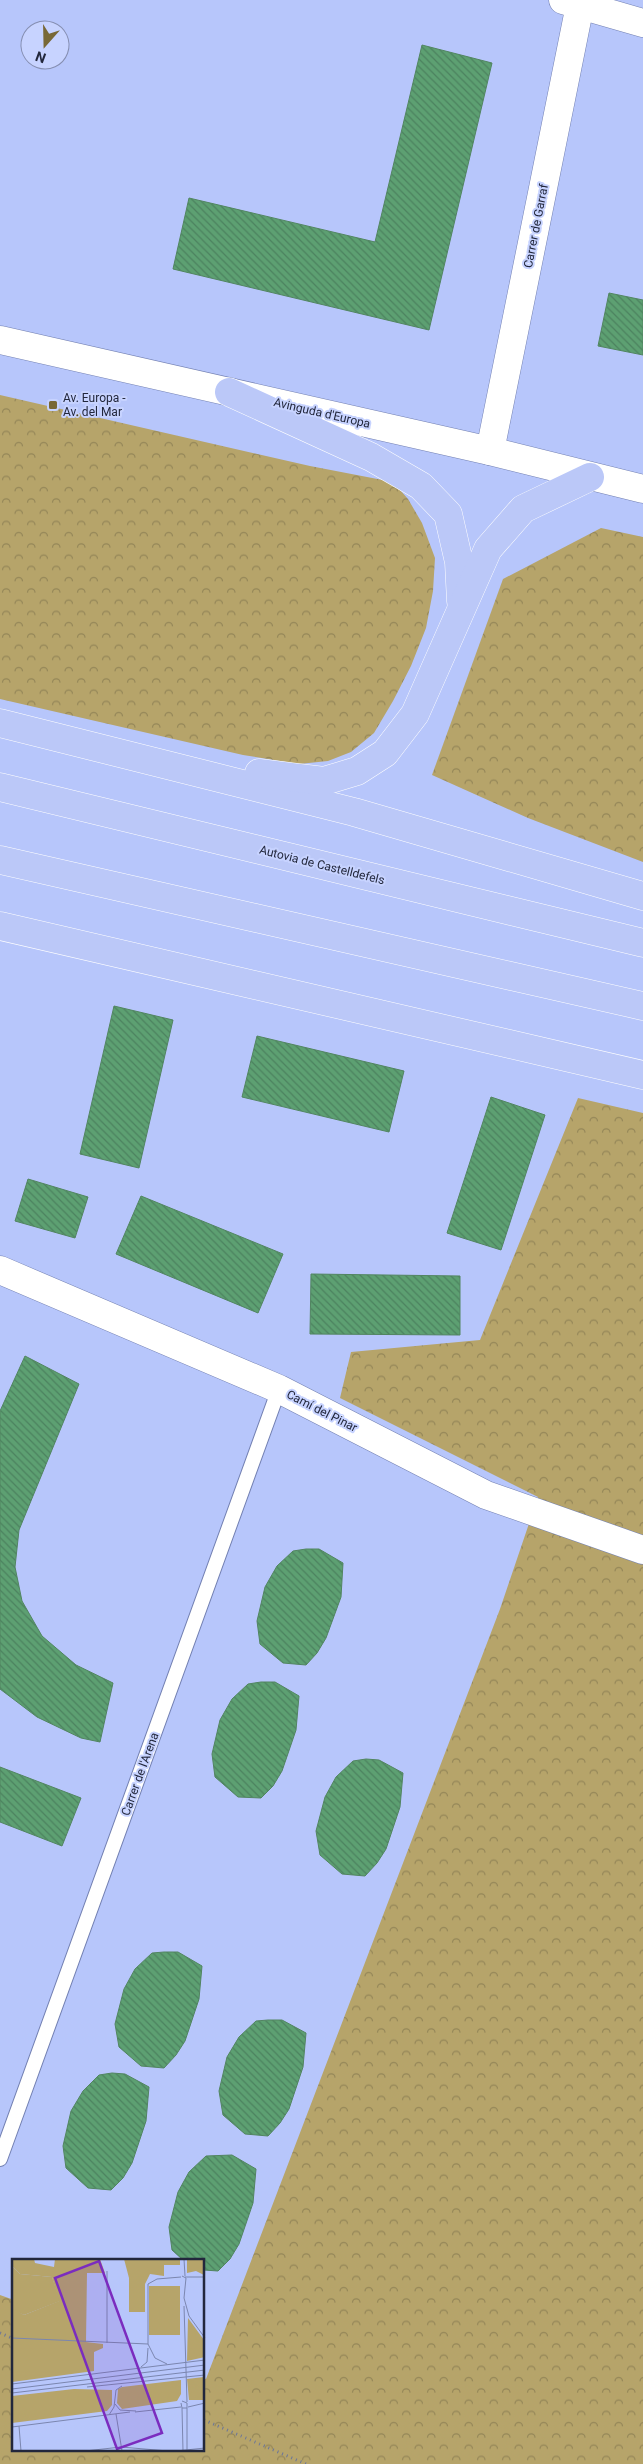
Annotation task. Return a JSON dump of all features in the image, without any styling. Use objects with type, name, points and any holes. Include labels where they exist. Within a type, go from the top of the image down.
[{"type":"highway","points":[[229,392],[371,457],[421,486],[448,514],[459,562],[461,608]]},
{"type":"highway","points":[[106,750],[204,762],[265,774],[324,781],[357,771],[385,753],[415,714],[488,549],[523,509],[590,477]]},
{"type":"highway","points":[[0,723],[354,812],[643,896]]},
{"type":"highway","name":"Autovia de Castelldefels","points":[[0,787],[643,943]]},
{"type":"highway","points":[[0,860],[643,1006]]},
{"type":"highway","points":[[0,926],[643,1075]]},
{"type":"highway","points":[[0,932],[45,936]]},
{"type":"street","points":[[575,2],[643,23]]},
{"type":"street","name":"Carrer de Garraf","points":[[490,451],[575,2]]},
{"type":"street","name":"Avinguda d'Europa","points":[[0,340],[490,451],[643,489]]},
{"type":"street","name":"Camí del Pinar","points":[[0,1270],[279,1389],[486,1495],[643,1550]]},
{"type":"lane","name":"Carrer de l'Arena","points":[[0,2159],[279,1389]]},
{"type":"path","points":[[0,2333],[12,2338]]},
{"type":"path","points":[[205,2420],[306,2464]]},
{"type":"green space","points":[[0,395],[310,466],[393,482],[408,499],[422,523],[435,558],[433,591],[426,628],[411,666],[374,733],[351,752],[328,761],[299,764],[243,755],[0,699]]},
{"type":"green space","points":[[601,528],[643,537],[643,862],[528,818],[432,775],[503,579]]},
{"type":"green space","points":[[578,1098],[643,1113],[643,2464],[0,2464],[0,2295],[12,2299],[12,2452],[205,2452],[205,2378],[500,1609],[538,1497],[340,1398],[351,1352],[480,1340]]},
{"type":"building","points":[[422,45],[492,63],[429,330],[173,269],[189,198],[375,242]]},
{"type":"building","points":[[609,293],[643,300],[643,355],[598,346]]},
{"type":"building","points":[[114,1006],[173,1020],[139,1168],[80,1154]]},
{"type":"building","points":[[257,1036],[404,1071],[389,1132],[242,1097]]},
{"type":"building","points":[[491,1097],[545,1115],[501,1250],[447,1233]]},
{"type":"building","points":[[28,1179],[88,1197],[75,1238],[15,1221]]},
{"type":"building","points":[[141,1196],[283,1254],[258,1313],[116,1254]]},
{"type":"building","points":[[311,1274],[460,1276],[460,1335],[310,1334]]},
{"type":"building","points":[[25,1356],[79,1384],[19,1530],[15,1567],[22,1601],[42,1636],[76,1665],[113,1683],[100,1742],[81,1738],[37,1717],[0,1689],[0,1411]]},
{"type":"building","points":[[319,1549],[343,1563],[341,1597],[326,1638],[317,1653],[306,1665],[283,1663],[260,1644],[257,1621],[265,1587],[277,1566],[293,1551]]},
{"type":"building","points":[[275,1682],[299,1696],[296,1730],[282,1771],[273,1786],[261,1798],[238,1797],[215,1777],[212,1754],[220,1720],[232,1699],[248,1684]]},
{"type":"building","points":[[379,1760],[403,1773],[400,1807],[386,1849],[377,1863],[365,1876],[342,1874],[320,1855],[316,1831],[325,1797],[336,1777],[353,1761]]},
{"type":"building","points":[[0,1767],[81,1798],[62,1846],[0,1822]]},
{"type":"building","points":[[178,1952],[202,1966],[199,1999],[185,2041],[176,2055],[164,2068],[141,2066],[119,2047],[115,2024],[124,1989],[135,1969],[152,1953]]},
{"type":"building","points":[[282,2020],[306,2033],[303,2067],[289,2109],[280,2123],[268,2136],[245,2134],[223,2115],[219,2091],[227,2057],[239,2037],[256,2021]]},
{"type":"building","points":[[125,2074],[149,2087],[146,2121],[132,2163],[123,2178],[111,2190],[88,2188],[66,2168],[63,2146],[71,2111],[83,2091],[99,2075]]},
{"type":"building","points":[[232,2155],[256,2169],[253,2203],[239,2244],[230,2259],[218,2271],[205,2270],[205,2259],[182,2259],[172,2250],[169,2227],[178,2192],[189,2172],[206,2156]]},
{"type":"place","name":"Av. Europa - Av. del Mar","points":[[53,405]]}]
